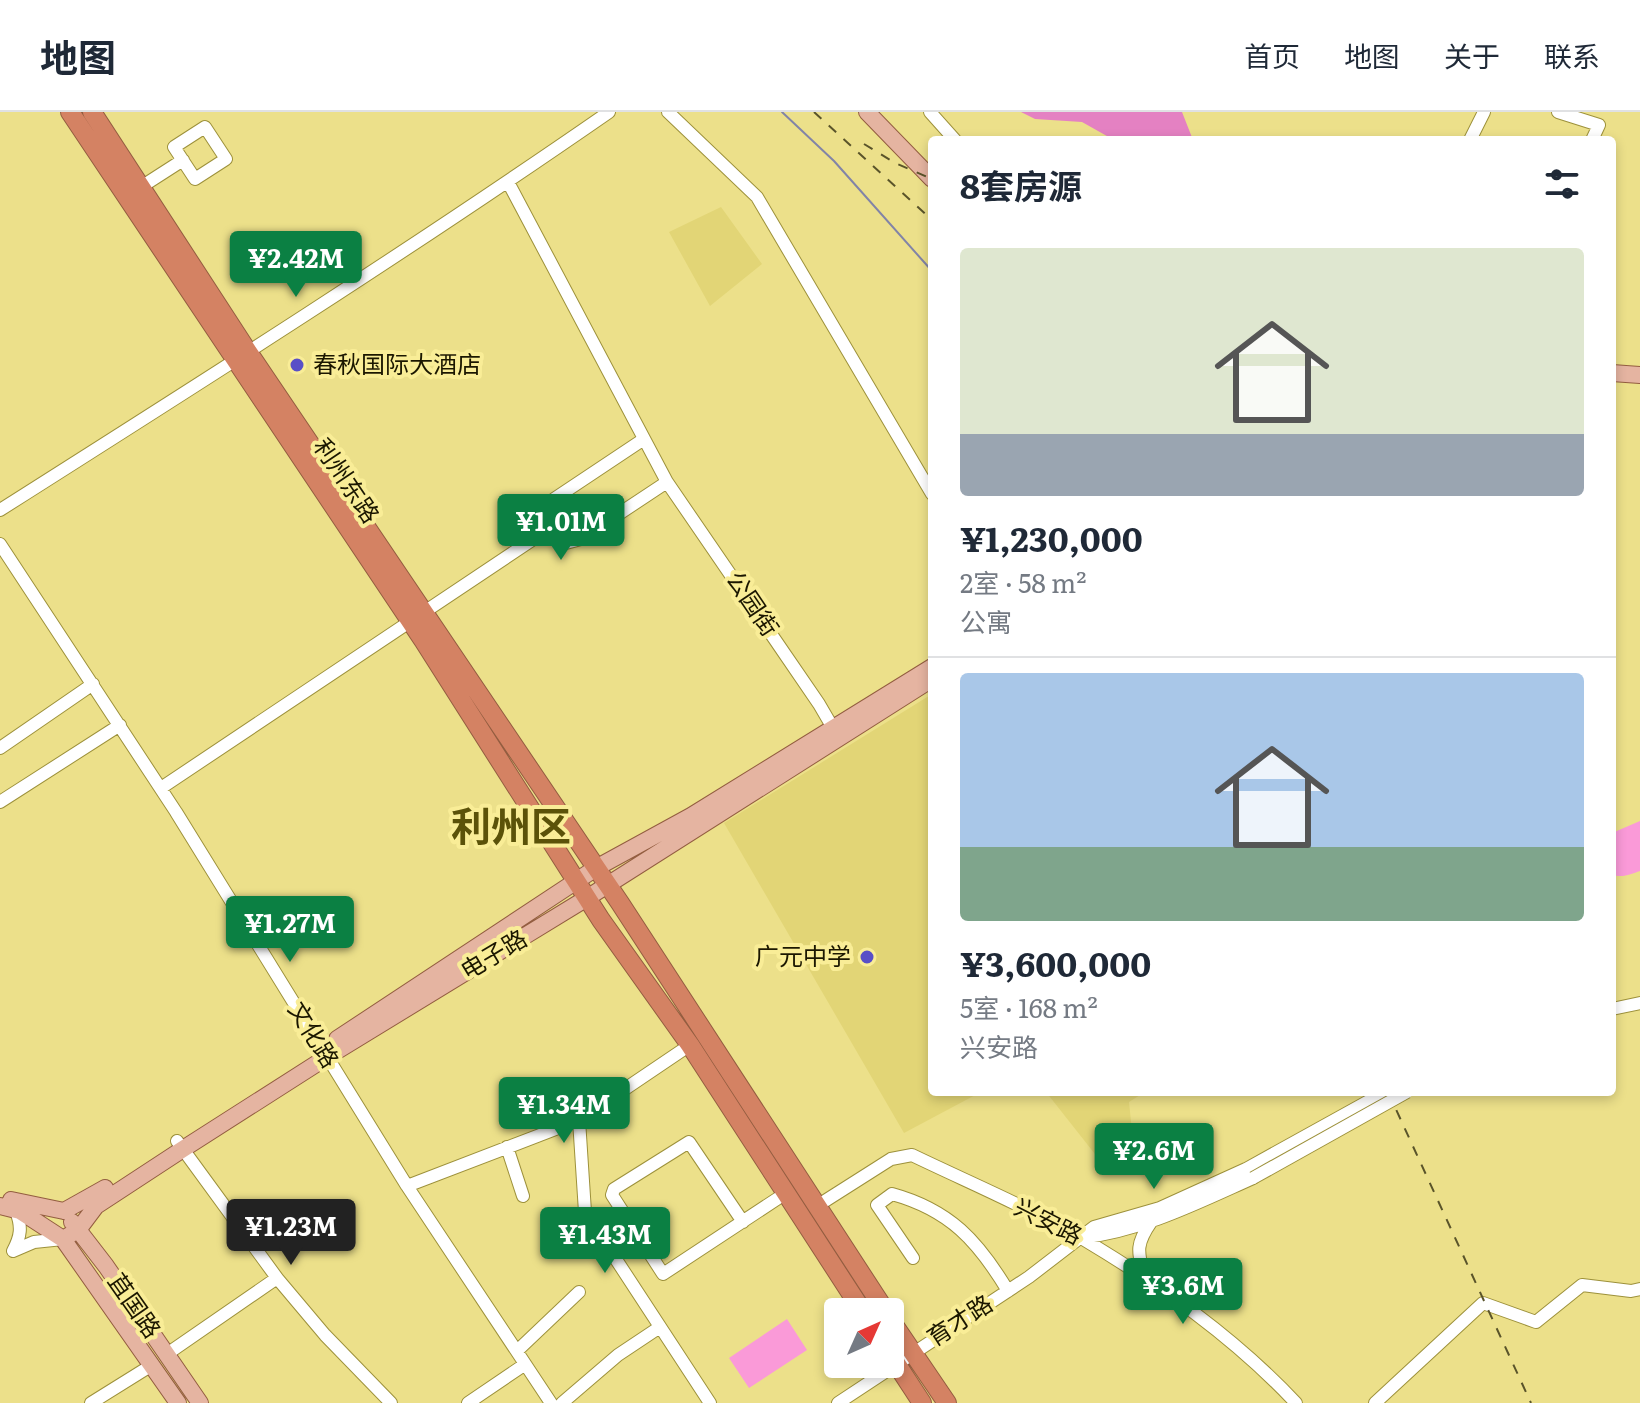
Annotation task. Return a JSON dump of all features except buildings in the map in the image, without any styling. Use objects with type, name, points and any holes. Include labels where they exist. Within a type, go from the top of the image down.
[{"type":"highway","name":"利州东路","points":[[70,112],[608,885],[877,1298]]},
{"type":"highway","name":"利州东路","points":[[92,112],[141,187],[242,356]]},
{"type":"highway","name":"利州东路","points":[[418,616],[576,881],[690,1045],[854,1298]]},
{"type":"highway","points":[[904,1360],[929,1377],[947,1403]]},
{"type":"highway","points":[[904,1368],[917,1395]]},
{"type":"main road","points":[[867,112],[928,171]]},
{"type":"main road","points":[[1616,361],[1640,364]]},
{"type":"main road","points":[[1616,373],[1640,375]]},
{"type":"main road","name":"电子路","points":[[64,1211],[180,1145],[324,1053],[596,868],[691,816],[928,669]]},
{"type":"main road","name":"电子路","points":[[324,1053],[587,898],[928,682]]},
{"type":"main road","name":"电子路","points":[[70,1234],[96,1206],[180,1145]]},
{"type":"main road","points":[[0,1198],[64,1211]]},
{"type":"main road","points":[[8,1208],[70,1234]]},
{"type":"main road","name":"苴国路","points":[[64,1211],[70,1234],[178,1403]]},
{"type":"main road","name":"苴国路","points":[[70,1234],[106,1266],[200,1403]]},
{"type":"main road","points":[[917,1395],[929,1377]]},
{"type":"street","points":[[0,510],[242,356],[609,112]]},
{"type":"street","points":[[668,112],[757,197],[928,487]]},
{"type":"street","points":[[930,112],[951,136]]},
{"type":"street","points":[[1472,136],[1484,112]]},
{"type":"street","points":[[1558,112],[1599,125],[1594,136]]},
{"type":"street","points":[[141,187],[183,160]]},
{"type":"street","points":[[508,182],[644,439],[554,499],[542,518],[547,530],[562,544],[581,539],[667,482]]},
{"type":"street","name":"公园街","points":[[644,439],[667,482],[786,654],[833,728]]},
{"type":"street","points":[[161,788],[547,530]]},
{"type":"street","name":"文化路","points":[[0,544],[161,788],[407,1186],[551,1403]]},
{"type":"street","points":[[0,748],[93,684]]},
{"type":"street","points":[[0,802],[120,725]]},
{"type":"street","points":[[1616,1008],[1640,1003]]},
{"type":"street","points":[[407,1186],[579,1120],[690,1045]]},
{"type":"street","points":[[1250,1174],[1378,1096]]},
{"type":"street","points":[[1080,1238],[1112,1234],[1152,1221],[1399,1096]]},
{"type":"street","points":[[579,1120],[585,1212],[710,1403]]},
{"type":"street","points":[[743,1222],[689,1142],[614,1189],[612,1195],[663,1274],[743,1222],[786,1193]]},
{"type":"street","points":[[180,1145],[277,1278],[325,1335],[391,1403]]},
{"type":"street","points":[[507,1147],[523,1196]]},
{"type":"street","name":"兴安路","points":[[817,1206],[891,1159],[912,1155],[1080,1238],[1144,1278],[1207,1323],[1273,1379],[1296,1403]]},
{"type":"street","name":"育才路","points":[[904,1354],[1008,1291],[1094,1227],[1160,1208],[1250,1174]]},
{"type":"street","points":[[913,1258],[877,1205],[892,1194],[932,1210],[963,1231],[986,1254],[1008,1291]]},
{"type":"street","points":[[8,1208],[21,1222],[20,1238],[13,1251]]},
{"type":"street","points":[[1144,1278],[1137,1250],[1152,1221]]},
{"type":"street","points":[[0,1259],[34,1242],[70,1234]]},
{"type":"street","points":[[167,1354],[277,1278]]},
{"type":"street","points":[[1375,1403],[1483,1303],[1536,1322],[1582,1285],[1631,1291],[1640,1289]]},
{"type":"street","points":[[518,1350],[579,1292]]},
{"type":"street","points":[[562,1403],[607,1364],[660,1327]]},
{"type":"street","points":[[91,1403],[152,1365]]},
{"type":"street","points":[[468,1403],[524,1365]]},
{"type":"street","name":"育才路","points":[[838,1403],[871,1378]]},
{"type":"shaded area","points":[[1021,112],[1182,112],[1191,136],[1107,136],[1082,122],[1035,119]]},
{"type":"shaded area","points":[[721,207],[762,264],[710,306],[669,232]]},
{"type":"shaded area","name":"广元中学","points":[[928,696],[928,1096],[973,1096],[904,1133],[724,823]]},
{"type":"shaded area","points":[[1640,821],[1640,871],[1616,875],[1616,831]]},
{"type":"shaded area","points":[[1049,1096],[1139,1096],[1129,1102],[1133,1141],[1102,1163]]},
{"type":"shaded area","points":[[787,1319],[807,1350],[749,1388],[729,1358]]},
{"type":"waterway","points":[[782,112],[834,161],[928,267]]},
{"type":"railway","points":[[814,112],[928,216]]},
{"type":"railway","points":[[864,144],[895,163],[928,177]]},
{"type":"railway","points":[[1390,1096],[1531,1403]]},
{"type":"place","name":"春秋国际大酒店","points":[[297,365]]},
{"type":"place","name":"广元中学","points":[[867,957]]},
{"type":"district","name":"利州区","points":[[511,827]]}]
